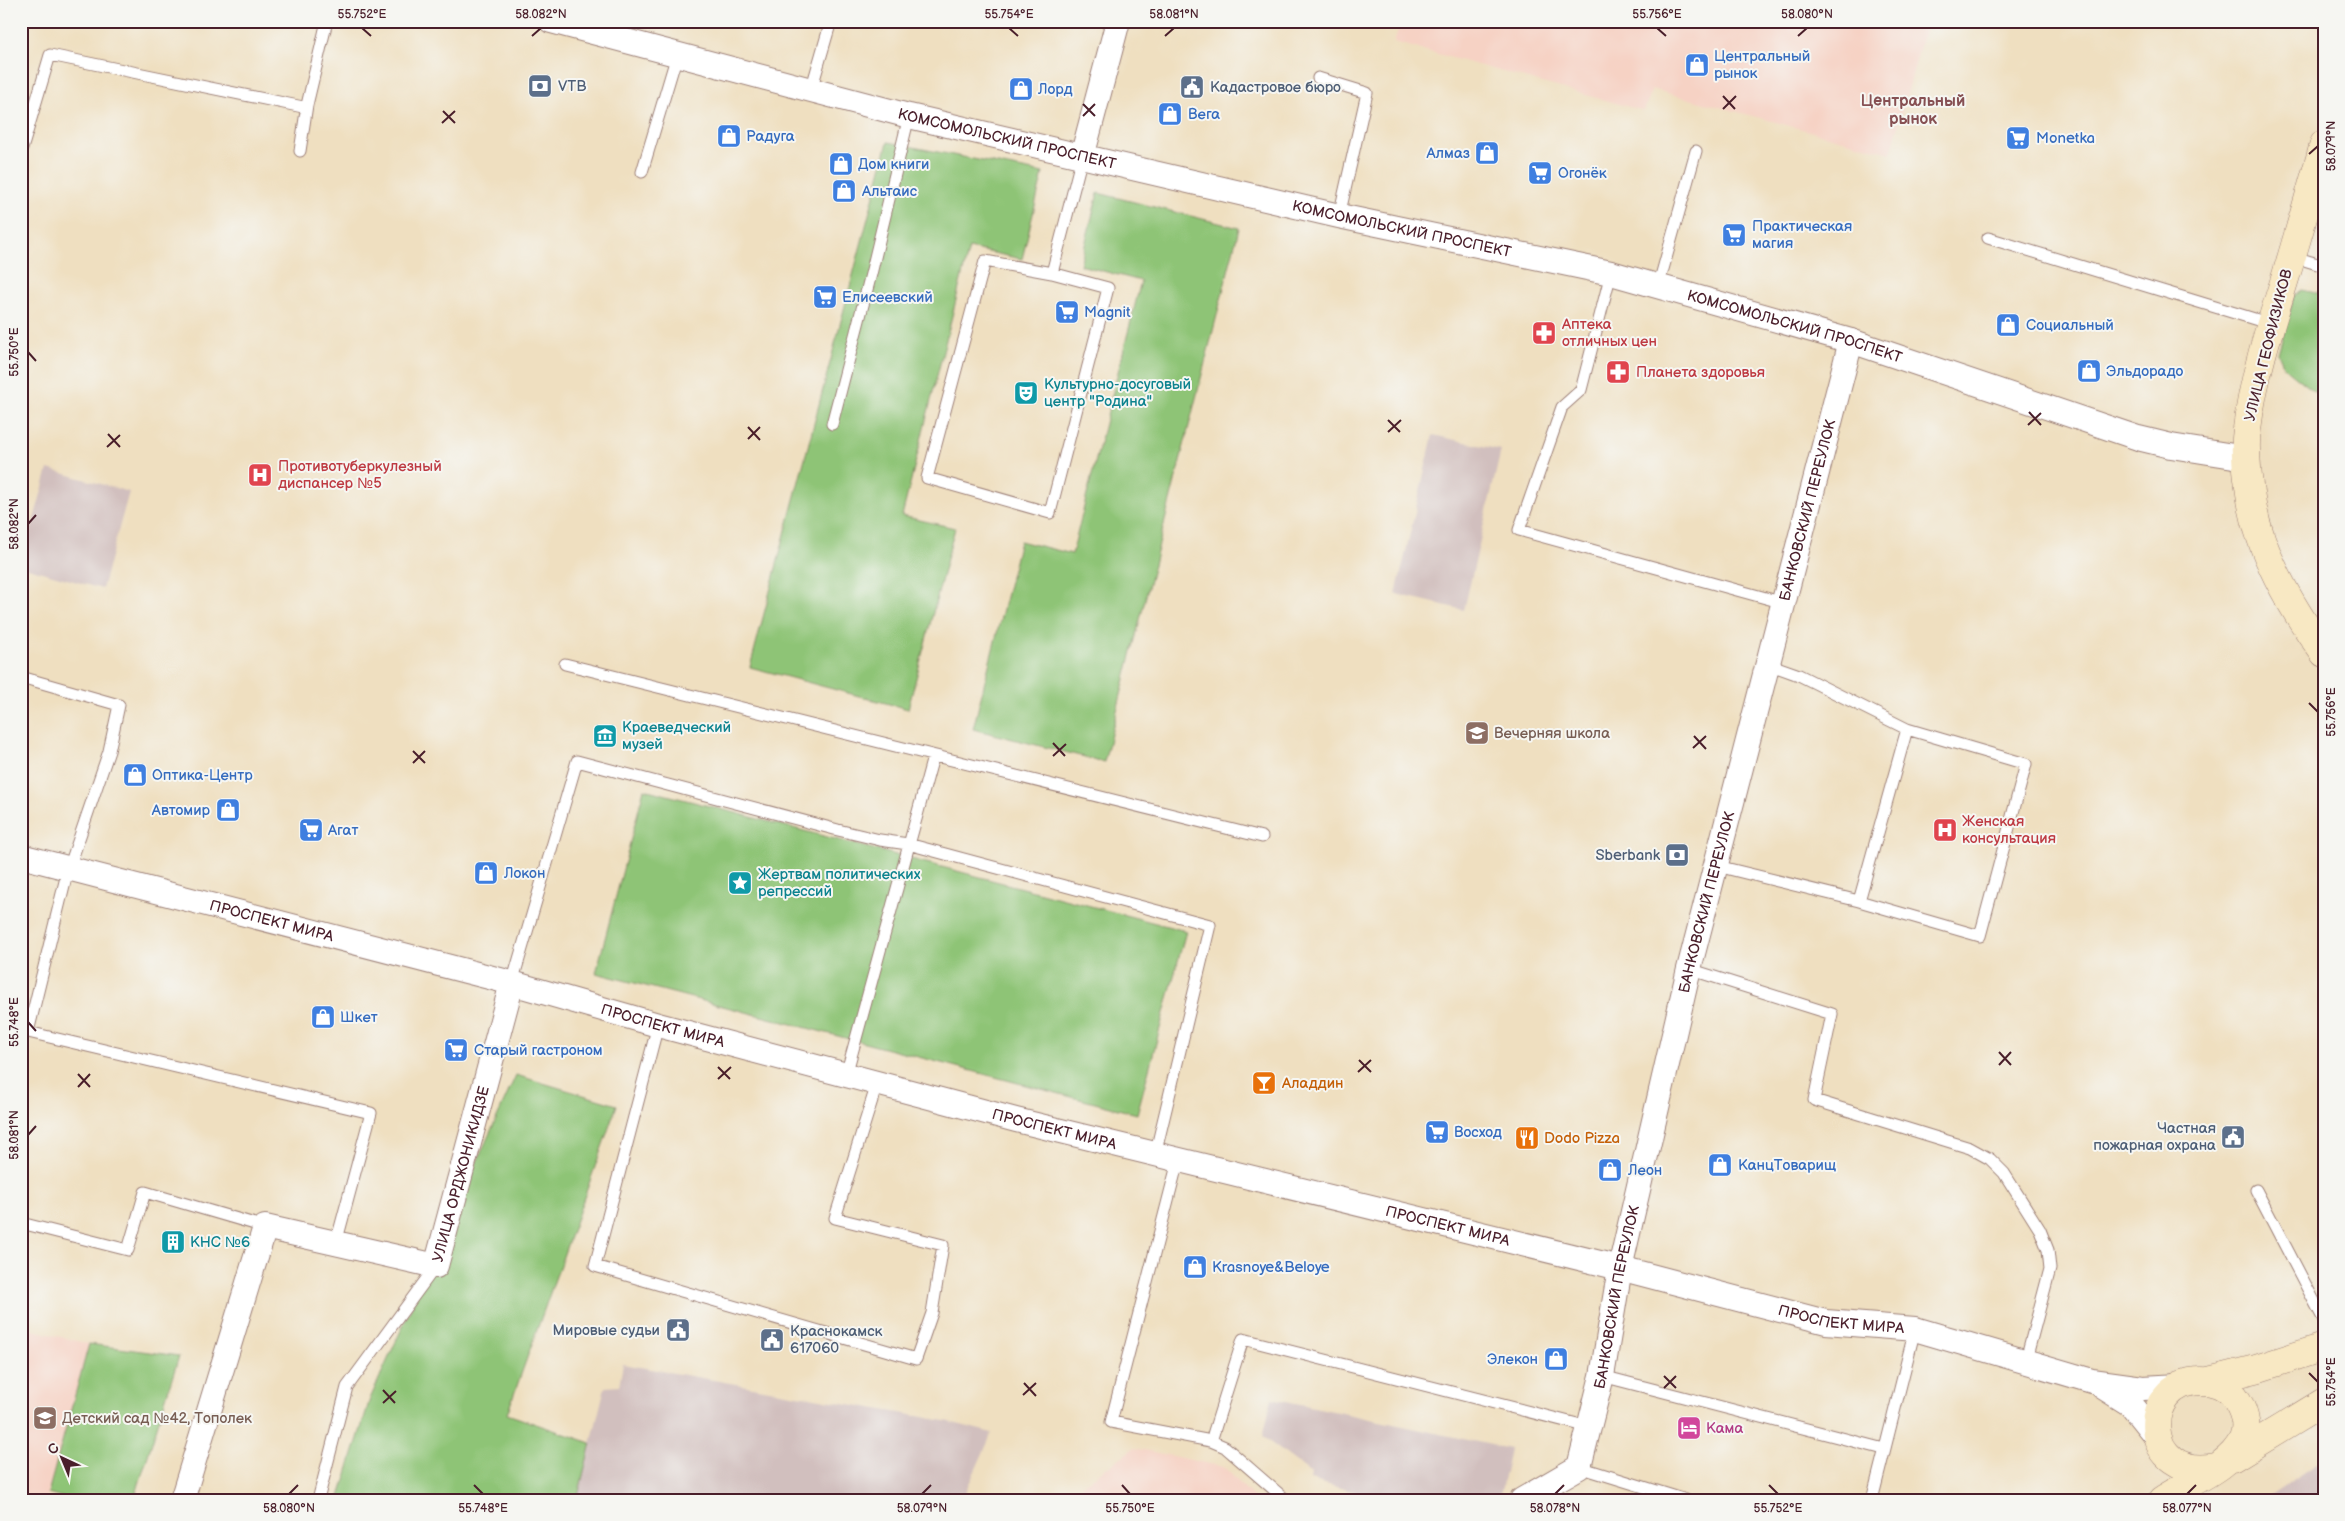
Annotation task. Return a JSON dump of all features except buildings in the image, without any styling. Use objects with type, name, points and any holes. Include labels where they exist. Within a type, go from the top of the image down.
[{"type":"main road","name":"УЛИЦА ГЕОФИЗИКОВ","points":[[2324,144],[2315,212],[2292,256],[2271,324],[2251,402],[2246,458],[2250,494],[2256,522],[2268,556],[2300,620],[2324,653]]},
{"type":"main road","points":[[2150,1500],[2160,1471],[2156,1423],[2159,1408],[2167,1395],[2179,1386],[2193,1380],[2208,1380],[2256,1370],[2324,1347]]},
{"type":"main road","points":[[2158,1438],[2164,1451],[2181,1465],[2202,1470],[2222,1463],[2238,1449],[2244,1436],[2245,1421],[2242,1407],[2233,1394],[2223,1386],[2208,1380]]},
{"type":"main road","points":[[2162,1500],[2324,1402]]},
{"type":"street","name":"КОМСОМОЛЬСКИЙ ПРОСПЕКТ","points":[[551,21],[909,116],[1339,216],[1611,273],[1851,341],[2138,438],[2171,446],[2246,458]]},
{"type":"street","points":[[1082,157],[1118,21]]},
{"type":"street","name":"БАНКОВСКИЙ ПЕРЕУЛОК","points":[[1579,1467],[1602,1376],[1620,1268],[1689,969],[1851,341]]},
{"type":"street","name":"ПРОСПЕКТ МИРА","points":[[21,856],[512,983],[658,1026],[1155,1156],[1620,1268],[1826,1322],[1915,1329],[2025,1363],[2092,1381],[2143,1388],[2179,1386]]},
{"type":"street","name":"УЛИЦА ОРДЖОНИКИДЗЕ","points":[[265,1227],[436,1266],[512,983]]},
{"type":"street","points":[[182,1500],[265,1227]]},
{"type":"street","name":"ПРОСПЕКТ МИРА","points":[[2092,1381],[2130,1404],[2158,1438]]},
{"type":"street","points":[[1522,1500],[1579,1467]]},
{"type":"lane","points":[[300,152],[307,104],[327,21]]},
{"type":"lane","points":[[811,90],[831,21]]},
{"type":"lane","points":[[22,149],[50,55],[303,107],[307,104]]},
{"type":"lane","points":[[642,172],[677,55]]},
{"type":"lane","points":[[1318,78],[1367,93],[1339,216]]},
{"type":"lane","points":[[832,424],[872,274],[909,116]]},
{"type":"lane","points":[[1658,286],[1696,151]]},
{"type":"lane","points":[[1052,273],[1082,157]]},
{"type":"lane","points":[[1988,238],[2271,324]]},
{"type":"lane","points":[[2292,256],[2324,266]]},
{"type":"lane","points":[[985,261],[1052,273],[1108,288],[1050,514],[927,478],[985,261]]},
{"type":"lane","points":[[1611,273],[1581,390],[1562,407],[1519,530],[1784,603]]},
{"type":"lane","points":[[565,664],[1262,838]]},
{"type":"lane","points":[[1717,866],[1859,902],[1980,936],[2026,764],[1907,729],[1799,675],[1768,664]]},
{"type":"lane","points":[[21,677],[119,705],[109,751],[68,868],[24,1031],[371,1114],[336,1243]]},
{"type":"lane","points":[[1859,902],[1907,729]]},
{"type":"lane","points":[[846,1075],[933,757]]},
{"type":"lane","points":[[512,983],[576,760],[838,830],[880,840],[908,844],[1210,925],[1155,1156]]},
{"type":"lane","points":[[1689,969],[1832,1014],[1814,1100],[1970,1148],[1990,1159],[2004,1173],[2040,1230],[2048,1250],[2050,1269],[2025,1363]]},
{"type":"lane","points":[[658,1026],[595,1266],[916,1359],[932,1313],[943,1245],[835,1218],[877,1084]]},
{"type":"lane","points":[[1178,1161],[1111,1422],[1211,1441],[1225,1447],[1286,1500]]},
{"type":"lane","points":[[2256,1190],[2324,1320]]},
{"type":"lane","points":[[21,1223],[128,1250],[144,1192],[265,1227]]},
{"type":"lane","points":[[318,1500],[347,1387],[436,1266]]},
{"type":"lane","points":[[1872,1500],[1915,1329]]},
{"type":"lane","points":[[1211,1441],[1243,1339],[1589,1427]]},
{"type":"lane","points":[[1602,1376],[1884,1449]]},
{"type":"lane","points":[[1579,1467],[1686,1500]]},
{"type":"shaded area","name":"Центральный рынок","points":[[1401,21],[1927,21],[1891,153],[1652,89],[1644,111],[1394,42]]},
{"type":"shaded area","points":[[1433,435],[1501,450],[1464,610],[1396,594]]},
{"type":"shaded area","points":[[48,469],[129,492],[102,589],[21,566]]},
{"type":"shaded area","name":"Детский сад №42, Тополек","points":[[21,1327],[89,1344],[46,1500],[21,1500]]},
{"type":"shaded area","points":[[623,1364],[945,1421],[992,1433],[962,1500],[577,1500],[605,1387],[619,1386]]},
{"type":"shaded area","points":[[1272,1398],[1510,1449],[1500,1495],[1466,1500],[1386,1500],[1310,1480],[1311,1473],[1263,1437]]},
{"type":"shaded area","points":[[1134,1448],[1224,1467],[1256,1500],[1061,1500]]},
{"type":"shaded area","points":[[2324,1459],[2324,1500],[2264,1500]]},
{"type":"green space","points":[[888,142],[1043,173],[1022,259],[969,248],[902,516],[955,528],[908,709],[750,667]]},
{"type":"green space","points":[[1098,193],[1239,228],[1104,762],[973,729],[1020,541],[1072,554],[1141,281],[1080,265]]},
{"type":"green space","points":[[2302,290],[2324,295],[2324,399],[2284,367],[2278,353],[2294,296]]},
{"type":"green space","points":[[644,789],[1186,931],[1137,1114],[596,973]]},
{"type":"green space","points":[[516,1075],[617,1105],[507,1414],[591,1443],[577,1500],[339,1500],[370,1399]]},
{"type":"green space","points":[[89,1344],[179,1356],[134,1500],[71,1500],[48,1493]]},
{"type":"place","name":"Центральный рынок","points":[[1697,65]]},
{"type":"place","name":"VTB","points":[[540,86]]},
{"type":"place","name":"Кадастровое бюро","points":[[1192,87]]},
{"type":"place","name":"Лорд","points":[[1021,89]]},
{"type":"place","name":"Вега","points":[[1170,114]]},
{"type":"place","name":"Радуга","points":[[729,136]]},
{"type":"place","name":"Monetka","points":[[2018,138]]},
{"type":"place","name":"Алмаз","points":[[1487,153]]},
{"type":"place","name":"Дом книги","points":[[841,164]]},
{"type":"place","name":"Огонёк","points":[[1540,173]]},
{"type":"place","name":"Альтаис","points":[[844,191]]},
{"type":"place","name":"Практическая магия","points":[[1734,235]]},
{"type":"place","name":"Елисеевский","points":[[825,297]]},
{"type":"place","name":"Magnit","points":[[1067,312]]},
{"type":"place","name":"Социальный","points":[[2008,325]]},
{"type":"place","name":"Аптека отличных цен","points":[[1544,333]]},
{"type":"place","name":"Эльдорадо","points":[[2089,371]]},
{"type":"place","name":"Планета здоровья","points":[[1618,372]]},
{"type":"place","name":"Культурно-досуговый центр \"Родина\"","points":[[1026,393]]},
{"type":"place","name":"Противотуберкулезный диспансер №5","points":[[260,475]]},
{"type":"place","name":"Вечерняя школа","points":[[1477,733]]},
{"type":"place","name":"Краеведческий музей","points":[[605,736]]},
{"type":"place","name":"Оптика-Центр","points":[[135,775]]},
{"type":"place","name":"Автомир","points":[[228,810]]},
{"type":"place","name":"Агат","points":[[311,830]]},
{"type":"place","name":"Женская консультация","points":[[1945,830]]},
{"type":"place","name":"Sberbank","points":[[1677,855]]},
{"type":"place","name":"Локон","points":[[486,873]]},
{"type":"place","name":"Жертвам политических репрессий","points":[[740,883]]},
{"type":"place","name":"Шкет","points":[[323,1017]]},
{"type":"place","name":"Старый гастроном","points":[[456,1050]]},
{"type":"place","name":"Аладдин","points":[[1264,1083]]},
{"type":"place","name":"Восход","points":[[1437,1132]]},
{"type":"place","name":"Частная пожарная охрана","points":[[2233,1137]]},
{"type":"place","name":"Dodo Pizza","points":[[1527,1138]]},
{"type":"place","name":"КанцТоварищ","points":[[1720,1165]]},
{"type":"place","name":"Леон","points":[[1610,1170]]},
{"type":"place","name":"КНС №6","points":[[173,1242]]},
{"type":"place","name":"Krasnoye&Beloye","points":[[1195,1267]]},
{"type":"place","name":"Мировые судьи","points":[[678,1330]]},
{"type":"place","name":"Краснокамск 617060","points":[[772,1340]]},
{"type":"place","name":"Элекон","points":[[1556,1359]]},
{"type":"place","name":"Детский сад №42, Тополек","points":[[45,1418]]},
{"type":"place","name":"Кама","points":[[1689,1428]]},
{"type":"district","name":"Центральный рынок","points":[[1913,109]]}]
